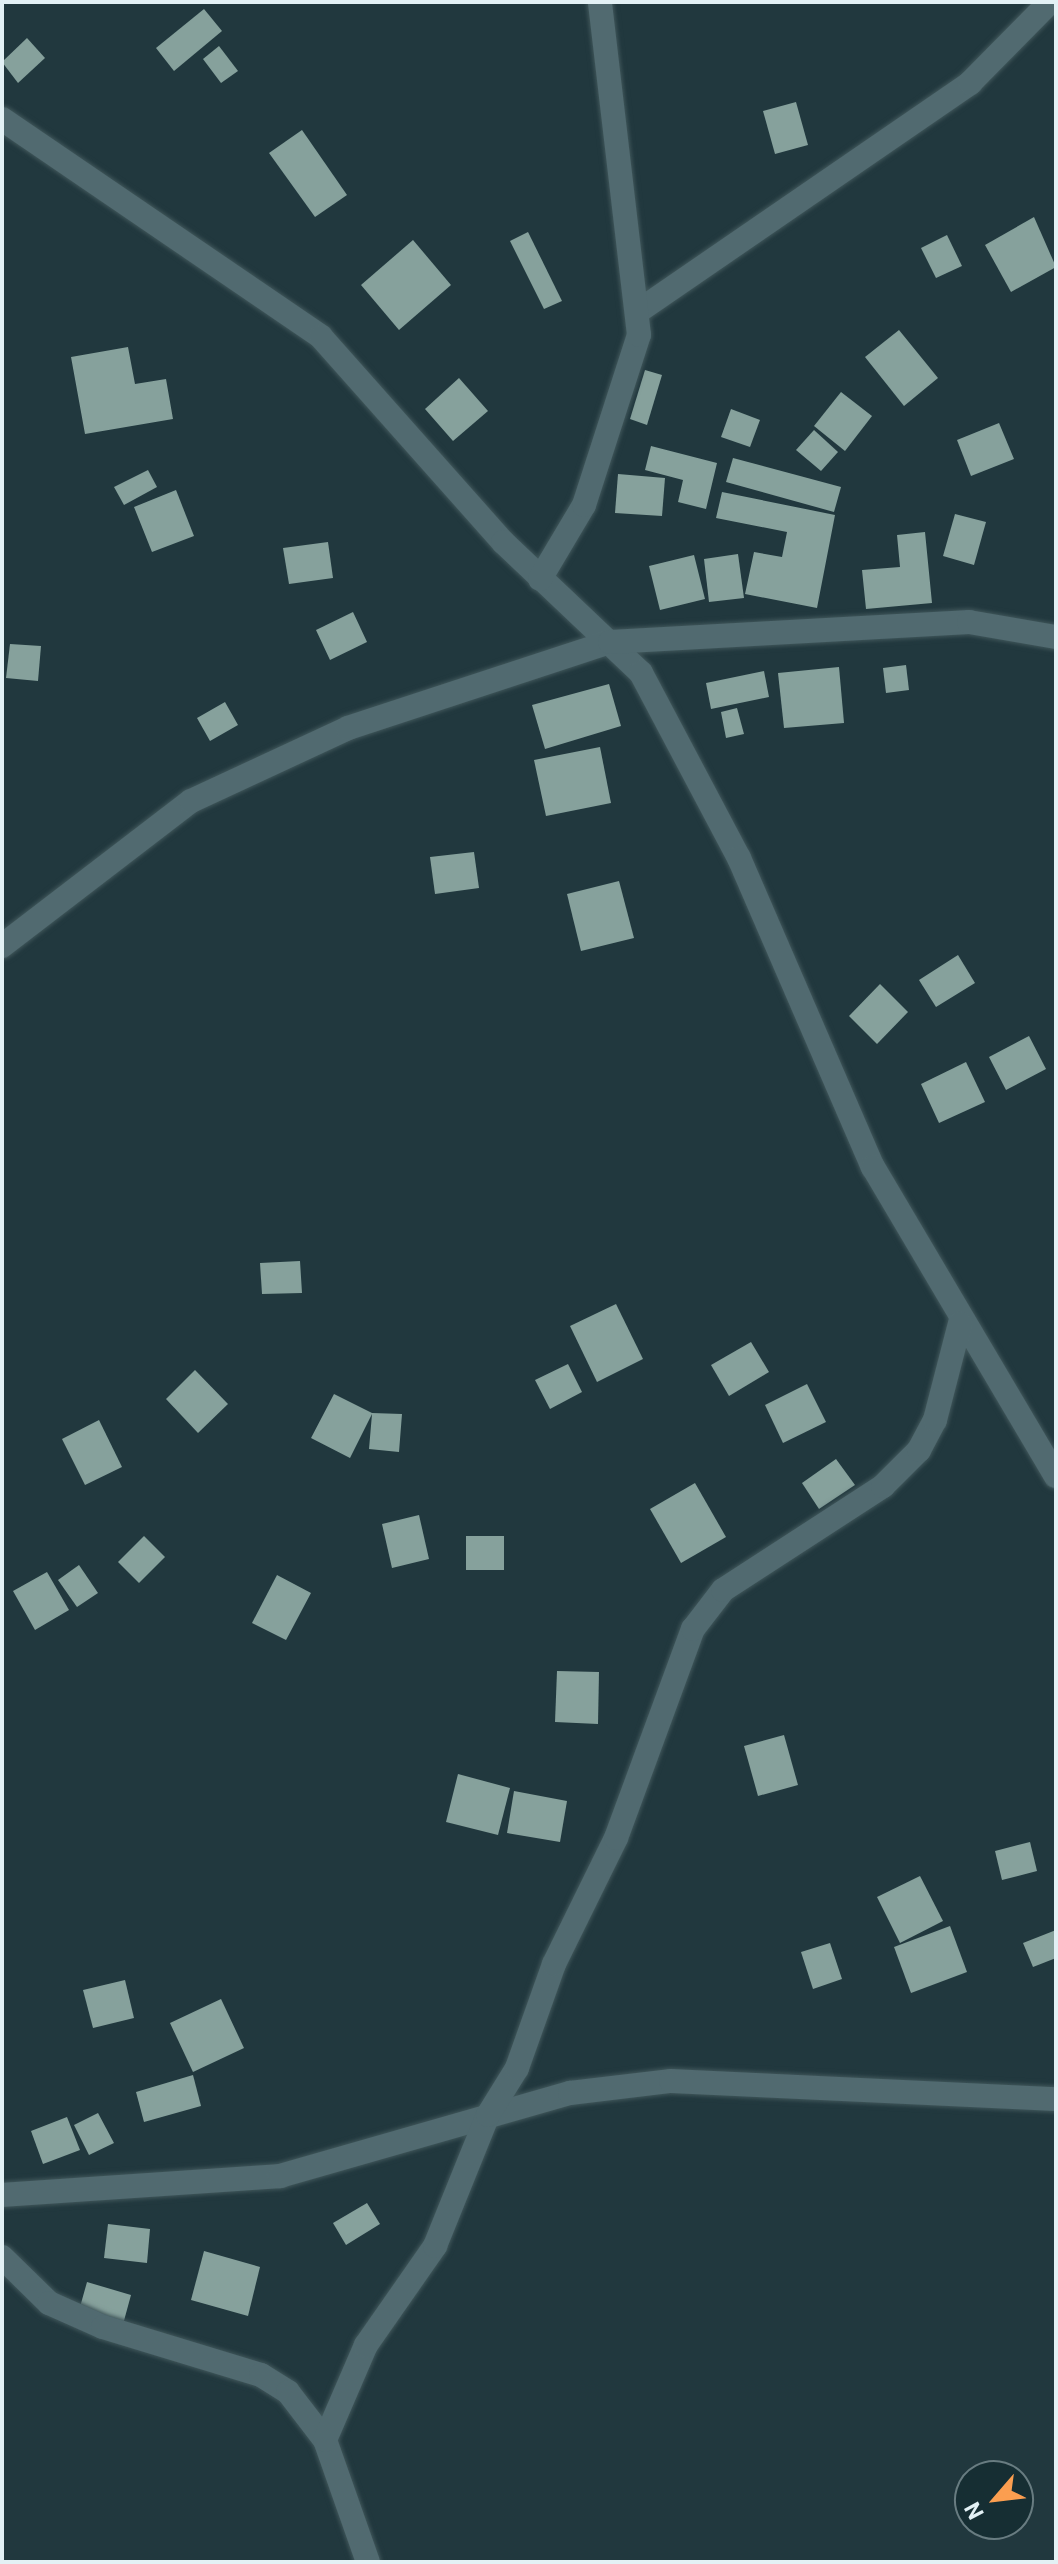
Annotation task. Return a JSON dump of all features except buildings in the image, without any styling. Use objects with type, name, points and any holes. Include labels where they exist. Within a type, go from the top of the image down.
[{"type":"street","points":[[540,579],[584,505],[632,363],[640,310],[599,38],[600,2]]},
{"type":"street","points":[[640,310],[970,83],[1050,2]]},
{"type":"street","points":[[2,119],[321,337],[540,579],[610,642],[670,716],[873,1167],[960,1323],[1056,1476]]},
{"type":"street","points":[[2,946],[191,801],[348,728],[610,642],[969,622],[1056,637]]},
{"type":"street","points":[[325,2440],[366,2345],[435,2246],[488,2115],[517,2068],[554,1964],[616,1838],[693,1629],[723,1590],[883,1486],[919,1450],[935,1420],[960,1323]]},
{"type":"street","points":[[2,2195],[280,2176],[570,2093],[671,2081],[1056,2099]]},
{"type":"street","points":[[2,2257],[49,2303],[103,2327],[261,2375],[310,2413],[325,2440],[368,2562]]}]
